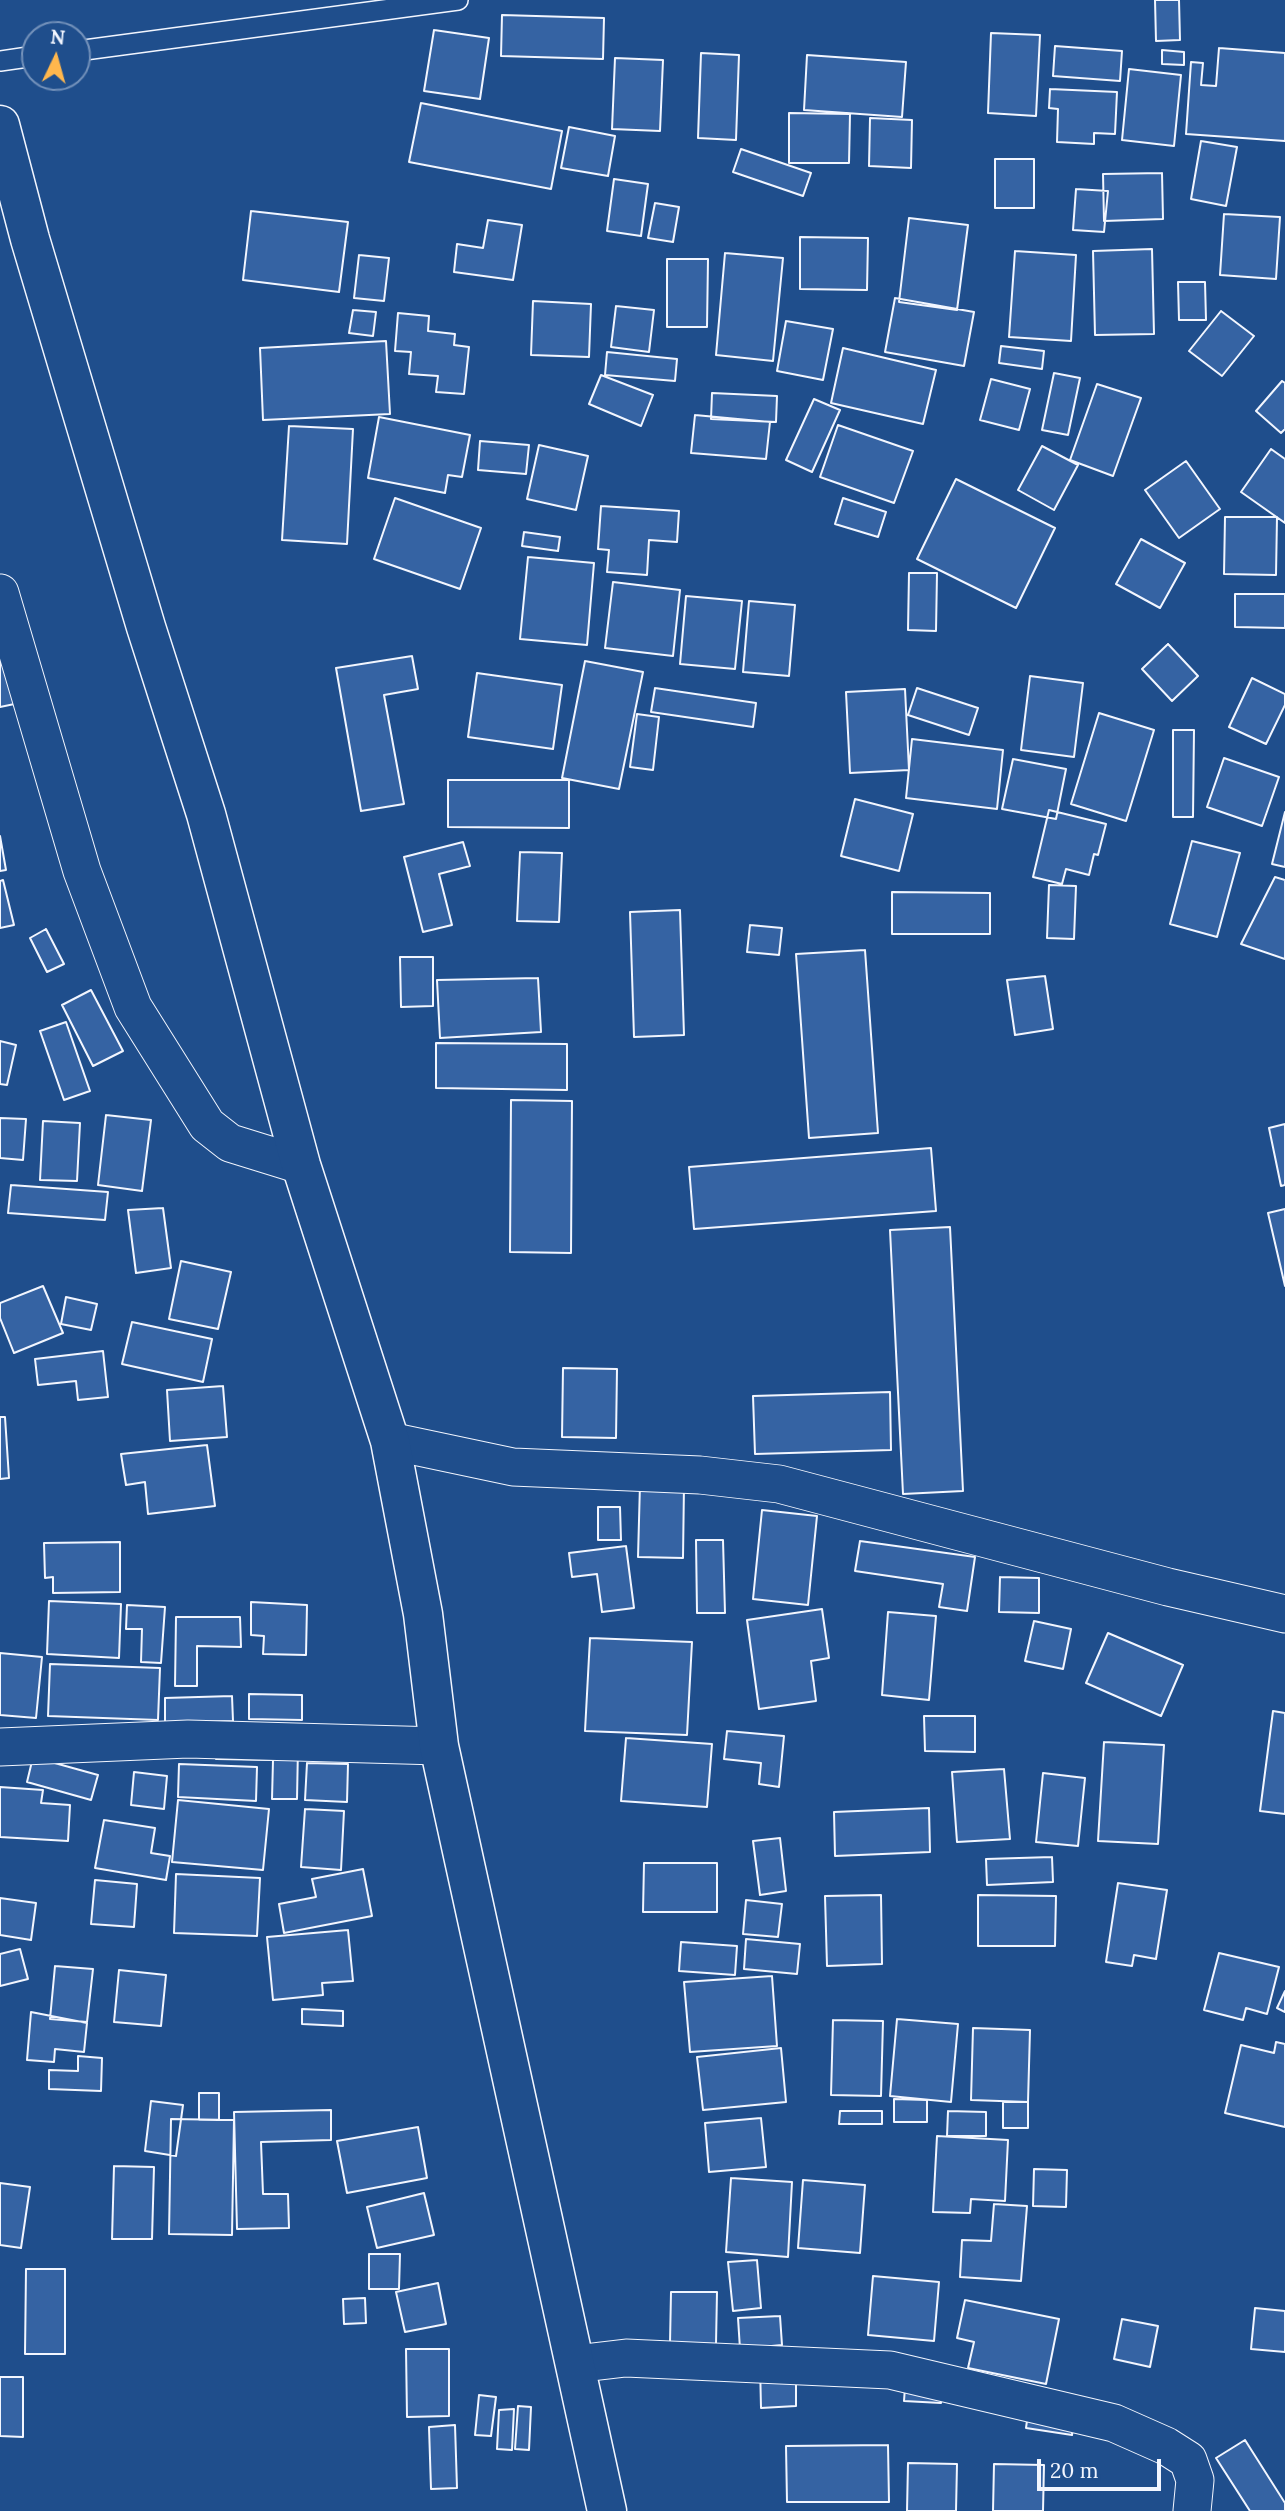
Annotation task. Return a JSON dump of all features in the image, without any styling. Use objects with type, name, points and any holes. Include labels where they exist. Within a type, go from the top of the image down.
[{"type":"highway","points":[[0,125],[30,239],[146,627],[206,814],[301,1165],[390,1441],[424,1614],[439,1746],[607,2511]]},
{"type":"street","points":[[0,593],[82,871],[133,1007],[206,1125],[230,1143],[301,1165]]},
{"type":"street","points":[[390,1441],[513,1467],[700,1475],[779,1483],[1168,1587],[1285,1614]]},
{"type":"street","points":[[0,1747],[188,1738],[439,1746]]},
{"type":"street","points":[[575,2364],[626,2358],[890,2370],[1101,2420],[1166,2446],[1188,2460],[1195,2480],[1192,2511]]},
{"type":"lane","points":[[91,49],[420,2],[458,0]]},
{"type":"lane","points":[[0,61],[21,58]]},
{"type":"building","points":[[1155,0],[1179,0],[1180,40],[1156,41]]},
{"type":"building","points":[[502,15],[604,18],[603,59],[501,56]]},
{"type":"building","points":[[434,30],[489,38],[480,99],[424,91]]},
{"type":"building","points":[[991,33],[1040,35],[1036,116],[988,113]]},
{"type":"building","points":[[1055,46],[1122,51],[1120,81],[1053,76]]},
{"type":"building","points":[[1219,48],[1285,53],[1285,141],[1186,134],[1191,62],[1203,63],[1201,85],[1216,86]]},
{"type":"building","points":[[1162,50],[1184,52],[1184,65],[1162,64]]},
{"type":"building","points":[[701,53],[739,55],[736,140],[698,138]]},
{"type":"building","points":[[807,55],[906,62],[902,117],[804,110]]},
{"type":"building","points":[[615,58],[663,60],[660,131],[612,129]]},
{"type":"building","points":[[1129,69],[1181,75],[1174,146],[1122,140]]},
{"type":"building","points":[[1050,89],[1117,92],[1115,134],[1094,133],[1094,144],[1057,142],[1058,109],[1049,108]]},
{"type":"building","points":[[421,103],[562,131],[551,189],[409,162]]},
{"type":"building","points":[[789,113],[850,114],[849,163],[789,163]]},
{"type":"building","points":[[870,118],[912,120],[911,168],[869,166]]},
{"type":"building","points":[[569,127],[615,136],[608,176],[561,168]]},
{"type":"building","points":[[1201,141],[1237,147],[1226,206],[1191,199]]},
{"type":"building","points":[[741,149],[811,173],[803,196],[733,172]]},
{"type":"building","points":[[995,159],[1034,159],[1034,208],[995,208]]},
{"type":"building","points":[[1162,173],[1163,219],[1104,221],[1103,174]]},
{"type":"building","points":[[614,179],[648,184],[641,236],[607,231]]},
{"type":"building","points":[[1076,189],[1108,191],[1104,232],[1073,230]]},
{"type":"building","points":[[655,203],[679,207],[673,242],[648,238]]},
{"type":"building","points":[[251,211],[348,222],[339,292],[243,280]]},
{"type":"building","points":[[1224,214],[1280,217],[1276,279],[1220,275]]},
{"type":"building","points":[[909,218],[968,225],[957,310],[899,302]]},
{"type":"building","points":[[488,220],[522,225],[513,280],[454,272],[457,244],[483,248]]},
{"type":"building","points":[[800,237],[868,238],[867,290],[800,289]]},
{"type":"building","points":[[1152,249],[1154,334],[1095,335],[1093,251]]},
{"type":"building","points":[[1015,251],[1076,255],[1071,341],[1009,337]]},
{"type":"building","points":[[725,253],[783,258],[773,361],[716,355]]},
{"type":"building","points":[[359,255],[389,258],[384,301],[354,298]]},
{"type":"building","points":[[667,259],[708,259],[707,327],[667,327]]},
{"type":"building","points":[[1178,282],[1205,282],[1206,320],[1179,320]]},
{"type":"building","points":[[895,298],[974,312],[964,366],[885,352]]},
{"type":"building","points":[[533,301],[591,304],[589,357],[531,355]]},
{"type":"building","points":[[616,306],[654,310],[649,352],[611,347]]},
{"type":"building","points":[[353,310],[376,312],[373,336],[349,333]]},
{"type":"building","points":[[1221,311],[1254,336],[1222,376],[1189,351]]},
{"type":"building","points":[[398,313],[429,316],[428,331],[455,334],[454,345],[469,347],[464,394],[436,392],[438,376],[409,374],[411,352],[395,351]]},
{"type":"building","points":[[786,321],[833,329],[823,380],[777,371]]},
{"type":"building","points":[[386,341],[390,414],[263,420],[260,348]]},
{"type":"building","points":[[1001,346],[1044,351],[1042,369],[999,363]]},
{"type":"building","points":[[843,348],[936,370],[923,424],[831,403]]},
{"type":"building","points":[[607,352],[677,359],[675,381],[605,375]]},
{"type":"building","points":[[1054,373],[1080,378],[1068,435],[1042,430]]},
{"type":"building","points":[[601,375],[653,395],[641,426],[589,404]]},
{"type":"building","points":[[991,379],[1030,389],[1019,430],[980,420]]},
{"type":"building","points":[[1282,381],[1285,383],[1285,429],[1281,433],[1256,411]]},
{"type":"building","points":[[1097,384],[1141,398],[1113,476],[1070,460]]},
{"type":"building","points":[[712,393],[777,396],[776,422],[711,419]]},
{"type":"building","points":[[814,399],[840,410],[812,472],[786,460]]},
{"type":"building","points":[[695,415],[770,422],[766,459],[691,453]]},
{"type":"building","points":[[379,417],[470,435],[462,477],[448,475],[445,493],[368,478]]},
{"type":"building","points":[[838,425],[913,451],[894,503],[820,477]]},
{"type":"building","points":[[289,426],[353,429],[347,544],[282,540]]},
{"type":"building","points":[[480,441],[529,445],[526,474],[478,470]]},
{"type":"building","points":[[539,445],[588,456],[576,510],[527,499]]},
{"type":"building","points":[[1042,446],[1078,465],[1054,510],[1018,490]]},
{"type":"building","points":[[1271,449],[1285,459],[1285,523],[1241,492]]},
{"type":"building","points":[[1186,461],[1220,509],[1179,538],[1145,490]]},
{"type":"building","points":[[956,479],[1055,528],[1016,608],[917,559]]},
{"type":"building","points":[[395,498],[481,528],[460,589],[374,559]]},
{"type":"building","points":[[843,498],[886,512],[878,537],[835,524]]},
{"type":"building","points":[[601,506],[679,511],[677,542],[649,540],[647,575],[607,572],[609,550],[598,549]]},
{"type":"building","points":[[1225,517],[1277,517],[1276,575],[1224,574]]},
{"type":"building","points":[[524,532],[560,537],[558,551],[522,546]]},
{"type":"building","points":[[1141,539],[1185,563],[1160,608],[1116,584]]},
{"type":"building","points":[[528,557],[594,563],[587,645],[520,639]]},
{"type":"building","points":[[909,573],[937,573],[936,631],[908,630]]},
{"type":"building","points":[[613,582],[680,590],[673,656],[605,648]]},
{"type":"building","points":[[1235,594],[1285,594],[1285,628],[1235,627]]},
{"type":"building","points":[[686,596],[742,601],[735,669],[680,664]]},
{"type":"building","points":[[749,601],[795,605],[789,676],[743,672]]},
{"type":"building","points":[[1168,644],[1198,676],[1172,701],[1142,669]]},
{"type":"building","points":[[412,656],[418,689],[384,695],[404,804],[361,811],[336,668]]},
{"type":"building","points":[[0,657],[24,702],[0,707]]},
{"type":"building","points":[[585,661],[643,672],[619,789],[562,778]]},
{"type":"building","points":[[477,673],[562,685],[553,749],[468,737]]},
{"type":"building","points":[[1030,676],[1083,683],[1074,757],[1021,750]]},
{"type":"building","points":[[1252,678],[1285,694],[1285,705],[1266,744],[1229,727]]},
{"type":"building","points":[[655,688],[756,703],[753,727],[651,712]]},
{"type":"building","points":[[917,688],[978,708],[969,735],[908,715]]},
{"type":"building","points":[[905,689],[909,770],[850,773],[846,692]]},
{"type":"building","points":[[1099,713],[1154,730],[1126,821],[1071,804]]},
{"type":"building","points":[[637,714],[659,717],[653,770],[630,767]]},
{"type":"building","points":[[1173,730],[1194,730],[1193,817],[1173,817]]},
{"type":"building","points":[[912,739],[1003,750],[997,809],[906,798]]},
{"type":"building","points":[[1224,758],[1279,777],[1262,826],[1207,807]]},
{"type":"building","points":[[1013,759],[1066,769],[1056,819],[1002,809]]},
{"type":"building","points":[[448,780],[569,780],[569,828],[448,827]]},
{"type":"building","points":[[855,799],[913,814],[899,871],[841,856]]},
{"type":"building","points":[[1049,810],[1106,824],[1098,855],[1094,854],[1089,875],[1066,869],[1062,884],[1033,877]]},
{"type":"building","points":[[1285,812],[1285,867],[1272,864]]},
{"type":"building","points":[[0,836],[6,870],[0,871]]},
{"type":"building","points":[[1192,841],[1240,853],[1217,937],[1170,924]]},
{"type":"building","points":[[463,842],[470,866],[439,874],[452,925],[423,932],[404,857]]},
{"type":"building","points":[[520,852],[562,853],[559,922],[517,921]]},
{"type":"building","points":[[1275,877],[1285,880],[1285,959],[1241,944]]},
{"type":"building","points":[[3,880],[14,925],[0,928],[0,881]]},
{"type":"building","points":[[1049,885],[1076,886],[1074,939],[1047,938]]},
{"type":"building","points":[[892,892],[990,893],[990,934],[892,934]]},
{"type":"building","points":[[680,910],[684,1035],[634,1037],[630,912]]},
{"type":"building","points":[[750,925],[782,928],[779,955],[747,952]]},
{"type":"building","points":[[46,929],[64,964],[47,972],[30,938]]},
{"type":"building","points":[[865,950],[878,1133],[809,1138],[796,954]]},
{"type":"building","points":[[400,957],[433,957],[433,1006],[401,1007]]},
{"type":"building","points":[[1045,976],[1053,1029],[1015,1035],[1007,980]]},
{"type":"building","points":[[538,978],[541,1032],[440,1038],[437,980]]},
{"type":"building","points":[[91,990],[123,1051],[93,1066],[62,1005]]},
{"type":"building","points":[[66,1022],[90,1091],[64,1100],[40,1031]]},
{"type":"building","points":[[0,1041],[16,1045],[7,1085],[0,1084]]},
{"type":"building","points":[[436,1043],[567,1044],[567,1090],[436,1088]]},
{"type":"building","points":[[511,1100],[572,1101],[571,1253],[510,1252]]},
{"type":"building","points":[[106,1115],[151,1120],[142,1191],[98,1185]]},
{"type":"building","points":[[0,1118],[26,1119],[23,1160],[0,1158]]},
{"type":"building","points":[[43,1121],[80,1123],[77,1181],[40,1180]]},
{"type":"building","points":[[1285,1124],[1285,1185],[1281,1186],[1269,1128]]},
{"type":"building","points":[[931,1148],[936,1211],[694,1229],[689,1167]]},
{"type":"building","points":[[11,1185],[108,1192],[105,1220],[8,1213]]},
{"type":"building","points":[[163,1208],[171,1268],[136,1273],[128,1210]]},
{"type":"building","points":[[1285,1209],[1285,1286],[1268,1213]]},
{"type":"building","points":[[950,1227],[963,1491],[903,1494],[890,1230]]},
{"type":"building","points":[[181,1261],[231,1272],[218,1329],[169,1319]]},
{"type":"building","points":[[43,1286],[63,1333],[14,1353],[0,1318],[0,1303]]},
{"type":"building","points":[[66,1297],[97,1304],[91,1330],[61,1324]]},
{"type":"building","points":[[132,1322],[212,1339],[203,1382],[122,1364]]},
{"type":"building","points":[[103,1351],[108,1397],[78,1400],[76,1381],[38,1385],[35,1359]]},
{"type":"building","points":[[563,1368],[617,1369],[616,1438],[562,1437]]},
{"type":"building","points":[[223,1386],[227,1437],[170,1441],[167,1390]]},
{"type":"building","points":[[890,1392],[891,1450],[755,1454],[753,1396]]},
{"type":"building","points":[[0,1417],[5,1417],[9,1478],[0,1479]]},
{"type":"building","points":[[207,1445],[215,1506],[148,1514],[145,1482],[126,1485],[121,1454]]},
{"type":"building","points":[[640,1484],[684,1485],[683,1558],[638,1557]]},
{"type":"building","points":[[598,1507],[620,1507],[621,1540],[598,1540]]},
{"type":"building","points":[[762,1510],[817,1516],[808,1605],[753,1599]]},
{"type":"building","points":[[696,1540],[723,1540],[725,1613],[697,1613]]},
{"type":"building","points":[[860,1541],[975,1557],[967,1611],[939,1607],[943,1584],[855,1571]]},
{"type":"building","points":[[120,1542],[120,1592],[53,1593],[53,1577],[45,1578],[44,1543]]},
{"type":"building","points":[[626,1546],[634,1608],[602,1612],[597,1574],[572,1577],[569,1553]]},
{"type":"building","points":[[1000,1577],[1039,1578],[1039,1613],[999,1612]]},
{"type":"building","points":[[49,1601],[121,1604],[119,1658],[47,1654]]},
{"type":"building","points":[[251,1602],[307,1605],[306,1655],[263,1654],[264,1636],[251,1635]]},
{"type":"building","points":[[127,1605],[165,1607],[161,1663],[141,1662],[142,1629],[126,1629]]},
{"type":"building","points":[[822,1609],[829,1658],[811,1661],[816,1701],[759,1709],[747,1620]]},
{"type":"building","points":[[888,1612],[936,1616],[929,1700],[882,1695]]},
{"type":"building","points":[[176,1617],[240,1617],[241,1647],[197,1646],[197,1686],[175,1686]]},
{"type":"building","points":[[1034,1621],[1071,1629],[1063,1669],[1025,1661]]},
{"type":"building","points":[[1108,1633],[1183,1665],[1161,1716],[1086,1683]]},
{"type":"building","points":[[590,1638],[692,1642],[687,1735],[585,1731]]},
{"type":"building","points":[[0,1653],[42,1657],[36,1718],[0,1715]]},
{"type":"building","points":[[50,1664],[160,1668],[158,1720],[48,1716]]},
{"type":"building","points":[[249,1694],[302,1695],[302,1720],[249,1719]]},
{"type":"building","points":[[232,1696],[233,1721],[165,1723],[165,1698]]},
{"type":"building","points":[[1273,1711],[1285,1713],[1285,1814],[1260,1811]]},
{"type":"building","points":[[924,1716],[975,1716],[975,1752],[925,1751]]},
{"type":"building","points":[[727,1731],[784,1736],[779,1787],[759,1784],[761,1763],[724,1759]]},
{"type":"building","points":[[626,1738],[712,1744],[707,1807],[621,1801]]},
{"type":"building","points":[[1104,1742],[1164,1745],[1158,1844],[1098,1841]]},
{"type":"building","points":[[216,1745],[298,1747],[297,1799],[272,1799],[273,1760],[216,1759]]},
{"type":"building","points":[[33,1757],[98,1775],[91,1800],[27,1782]]},
{"type":"building","points":[[307,1763],[348,1764],[347,1802],[305,1800]]},
{"type":"building","points":[[179,1764],[257,1767],[256,1801],[178,1797]]},
{"type":"building","points":[[1004,1769],[1010,1839],[957,1842],[952,1772]]},
{"type":"building","points":[[134,1772],[167,1776],[164,1809],[131,1805]]},
{"type":"building","points":[[1043,1773],[1085,1778],[1078,1846],[1036,1842]]},
{"type":"building","points":[[0,1787],[43,1790],[41,1803],[70,1805],[68,1841],[0,1837]]},
{"type":"building","points":[[178,1800],[269,1809],[263,1870],[172,1862]]},
{"type":"building","points":[[929,1808],[930,1852],[835,1856],[834,1812]]},
{"type":"building","points":[[305,1809],[344,1811],[341,1870],[301,1867]]},
{"type":"building","points":[[104,1820],[155,1828],[151,1853],[170,1856],[166,1880],[95,1868]]},
{"type":"building","points":[[780,1838],[786,1891],[760,1895],[753,1841]]},
{"type":"building","points":[[1052,1857],[1053,1882],[987,1885],[986,1859]]},
{"type":"building","points":[[644,1863],[717,1863],[717,1912],[643,1912]]},
{"type":"building","points":[[363,1869],[372,1916],[284,1933],[279,1904],[316,1897],[312,1879]]},
{"type":"building","points":[[176,1874],[260,1878],[257,1936],[174,1933]]},
{"type":"building","points":[[95,1880],[137,1884],[134,1927],[91,1924]]},
{"type":"building","points":[[1118,1883],[1167,1890],[1156,1959],[1134,1955],[1132,1966],[1106,1962]]},
{"type":"building","points":[[881,1895],[882,1964],[827,1966],[825,1896]]},
{"type":"building","points":[[978,1895],[1056,1896],[1055,1946],[978,1946]]},
{"type":"building","points":[[0,1898],[36,1903],[31,1940],[0,1935]]},
{"type":"building","points":[[746,1900],[782,1904],[778,1937],[743,1934]]},
{"type":"building","points":[[348,1930],[353,1981],[322,1983],[323,1995],[273,2000],[267,1937]]},
{"type":"building","points":[[746,1939],[800,1944],[797,1974],[744,1969]]},
{"type":"building","points":[[681,1942],[737,1946],[735,1975],[679,1971]]},
{"type":"building","points":[[20,1949],[28,1979],[0,1986],[0,1954]]},
{"type":"building","points":[[1219,1953],[1279,1967],[1267,2014],[1246,2008],[1243,2020],[1204,2010]]},
{"type":"building","points":[[55,1966],[93,1969],[87,2022],[50,2019]]},
{"type":"building","points":[[119,1970],[166,1975],[161,2026],[114,2022]]},
{"type":"building","points":[[772,1976],[777,2046],[690,2052],[684,1982]]},
{"type":"building","points":[[1285,1991],[1285,2012],[1277,2008]]},
{"type":"building","points":[[302,2009],[343,2011],[343,2026],[302,2024]]},
{"type":"building","points":[[31,2012],[87,2023],[84,2052],[55,2049],[54,2062],[27,2060]]},
{"type":"building","points":[[897,2019],[958,2024],[951,2102],[890,2096]]},
{"type":"building","points":[[833,2020],[883,2021],[881,2096],[831,2095]]},
{"type":"building","points":[[973,2028],[1030,2030],[1028,2102],[971,2100]]},
{"type":"building","points":[[1276,2042],[1285,2044],[1285,2127],[1225,2113],[1241,2045],[1274,2053]]},
{"type":"building","points":[[781,2048],[786,2102],[703,2110],[697,2057]]},
{"type":"building","points":[[78,2056],[102,2058],[101,2091],[49,2089],[49,2070],[78,2071]]},
{"type":"building","points":[[199,2093],[219,2093],[219,2120],[199,2120]]},
{"type":"building","points":[[894,2099],[927,2100],[927,2122],[894,2122]]},
{"type":"building","points":[[151,2101],[183,2105],[176,2156],[145,2151]]},
{"type":"building","points":[[1003,2102],[1028,2102],[1028,2128],[1003,2128]]},
{"type":"building","points":[[331,2110],[331,2140],[261,2142],[263,2194],[288,2194],[289,2228],[237,2229],[234,2112]]},
{"type":"building","points":[[840,2111],[882,2111],[882,2124],[839,2124]]},
{"type":"building","points":[[948,2111],[986,2112],[986,2136],[947,2136]]},
{"type":"building","points":[[761,2118],[766,2167],[709,2172],[705,2123]]},
{"type":"building","points":[[171,2119],[234,2120],[232,2235],[169,2234]]},
{"type":"building","points":[[418,2127],[427,2178],[347,2193],[337,2141]]},
{"type":"building","points":[[937,2136],[1008,2140],[1005,2201],[971,2199],[970,2213],[933,2212]]},
{"type":"building","points":[[114,2166],[154,2167],[152,2239],[112,2239]]},
{"type":"building","points":[[1034,2169],[1067,2170],[1066,2207],[1033,2206]]},
{"type":"building","points":[[731,2178],[792,2182],[788,2257],[726,2252]]},
{"type":"building","points":[[803,2180],[865,2185],[860,2253],[798,2248]]},
{"type":"building","points":[[0,2183],[30,2187],[21,2248],[0,2245]]},
{"type":"building","points":[[424,2193],[434,2235],[377,2248],[367,2207]]},
{"type":"building","points":[[994,2204],[1027,2206],[1021,2281],[960,2277],[962,2240],[991,2241]]},
{"type":"building","points":[[369,2254],[400,2254],[399,2289],[369,2289]]},
{"type":"building","points":[[757,2260],[761,2308],[733,2311],[728,2262]]},
{"type":"building","points":[[26,2269],[65,2269],[65,2354],[25,2354]]},
{"type":"building","points":[[873,2276],[939,2282],[934,2341],[868,2335]]},
{"type":"building","points":[[438,2283],[446,2324],[405,2332],[396,2292]]},
{"type":"building","points":[[671,2292],[717,2292],[716,2344],[670,2343]]},
{"type":"building","points":[[365,2298],[366,2323],[344,2324],[343,2299]]},
{"type":"building","points":[[965,2300],[1059,2319],[1046,2384],[968,2368],[974,2342],[957,2338]]},
{"type":"building","points":[[1255,2308],[1285,2311],[1285,2352],[1251,2349]]},
{"type":"building","points":[[780,2316],[782,2345],[740,2349],[738,2318]]},
{"type":"building","points":[[1122,2319],[1158,2326],[1150,2367],[1114,2359]]},
{"type":"building","points":[[406,2349],[449,2349],[449,2416],[407,2417]]},
{"type":"building","points":[[796,2363],[796,2406],[761,2408],[760,2364]]},
{"type":"building","points":[[906,2373],[943,2376],[941,2403],[904,2401]]},
{"type":"building","points":[[0,2377],[23,2377],[23,2437],[0,2436]]},
{"type":"building","points":[[479,2395],[496,2397],[491,2436],[475,2435]]},
{"type":"building","points":[[1030,2398],[1076,2405],[1072,2435],[1026,2428]]},
{"type":"building","points":[[518,2406],[531,2407],[529,2450],[515,2449]]},
{"type":"building","points":[[514,2409],[512,2450],[497,2449],[499,2410]]},
{"type":"building","points":[[455,2425],[457,2488],[431,2489],[429,2427]]},
{"type":"building","points":[[1245,2440],[1285,2503],[1285,2511],[1250,2511],[1216,2458]]},
{"type":"building","points":[[888,2445],[889,2502],[787,2502],[786,2446]]},
{"type":"building","points":[[908,2463],[957,2464],[956,2511],[907,2511]]},
{"type":"building","points":[[994,2464],[1044,2465],[1043,2511],[993,2511]]}]
